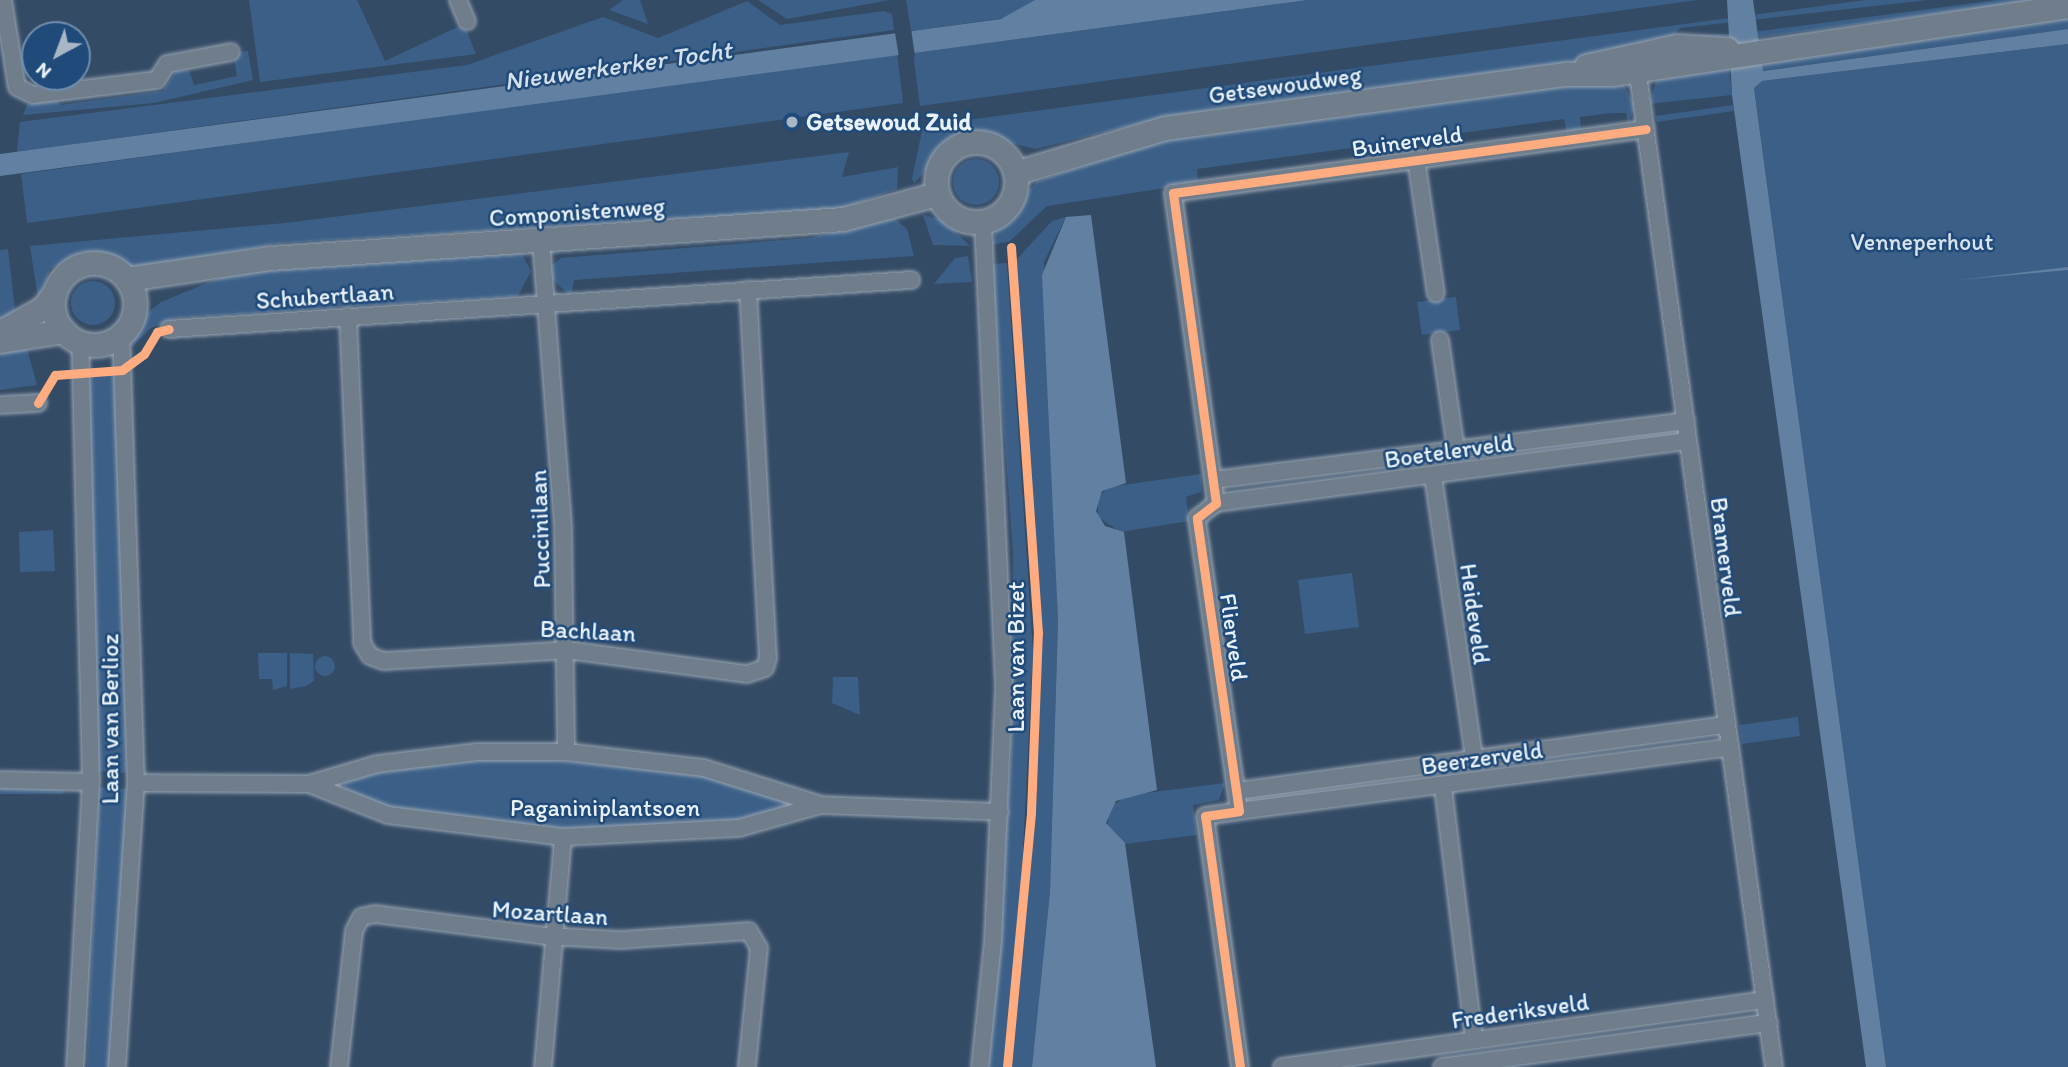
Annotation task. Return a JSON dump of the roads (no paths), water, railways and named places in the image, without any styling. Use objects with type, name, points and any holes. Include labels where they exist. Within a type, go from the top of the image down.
[{"type":"main road","name":"Getsewoudweg","points":[[1016,173],[1165,128],[1567,74],[1636,62],[1738,51],[2068,6]]},
{"type":"main road","points":[[965,143],[991,144],[1016,173],[1010,204],[983,222],[960,219],[937,194],[938,168],[965,143]]},
{"type":"main road","name":"Componistenweg","points":[[127,279],[217,267],[541,240],[843,219],[937,194]]},
{"type":"main road","points":[[0,332],[43,308],[68,274],[87,263],[102,263],[127,279],[136,306],[121,335],[109,343],[72,337],[0,341]]},
{"type":"main road","name":"Componistenweg","points":[[136,306],[217,267]]},
{"type":"main road","points":[[55,292],[72,337]]},
{"type":"street","points":[[3,0],[17,87],[33,95],[157,80],[167,64],[231,52]]},
{"type":"street","points":[[458,0],[467,21]]},
{"type":"street","name":"Bramerveld","points":[[1636,62],[1774,1067]]},
{"type":"street","name":"Buinerveld","points":[[1213,480],[1173,193],[1646,129]]},
{"type":"street","name":"Buinerveld","points":[[1416,159],[1436,294]]},
{"type":"street","name":"Laan van Bizet","points":[[979,1067],[1000,812],[1003,600],[983,222]]},
{"type":"street","points":[[541,240],[550,304]]},
{"type":"street","name":"Schubertlaan","points":[[169,329],[911,280]]},
{"type":"street","name":"Bachlaan","points":[[348,316],[366,650],[384,661],[567,650],[747,674],[765,668],[765,515],[748,290]]},
{"type":"street","name":"Puccinilaan","points":[[550,304],[567,650],[566,752]]},
{"type":"street","name":"Laan van Berlioz","points":[[117,1067],[136,783],[121,335]]},
{"type":"street","name":"Laan van Berlioz","points":[[72,337],[91,782],[75,1067]]},
{"type":"street","points":[[1440,340],[1456,450]]},
{"type":"street","points":[[0,405],[38,402]]},
{"type":"street","name":"Boetelerveld","points":[[1213,480],[1686,421]]},
{"type":"street","name":"Boetelerveld","points":[[1216,503],[1688,441]]},
{"type":"street","name":"Heideveld","points":[[1433,476],[1474,758]]},
{"type":"street","points":[[1213,480],[1216,503]]},
{"type":"street","name":"Flierveld","points":[[1216,503],[1197,518],[1240,811]]},
{"type":"street","name":"Beerzerveld","points":[[1237,790],[1726,725]]},
{"type":"street","name":"Beerzerveld","points":[[1240,811],[1443,787],[1730,747]]},
{"type":"street","name":"Paganiniplantsoen","points":[[136,783],[309,784],[377,764],[477,752],[566,752],[705,768],[821,805],[1000,812]]},
{"type":"street","points":[[0,780],[91,782]]},
{"type":"street","name":"Paganiniplantsoen","points":[[309,784],[388,816],[563,837],[740,828],[821,805]]},
{"type":"street","points":[[1443,787],[1474,1041]]},
{"type":"street","points":[[1240,811],[1205,816],[1240,1067]]},
{"type":"street","points":[[543,1067],[558,937],[563,837]]},
{"type":"street","name":"Mozartlaan","points":[[339,1067],[361,917],[558,937],[749,931],[759,948],[747,1067]]},
{"type":"street","name":"Frederiksveld","points":[[1282,1067],[1765,1000]]},
{"type":"street","name":"Frederiksveld","points":[[1442,1067],[1769,1023]]},
{"type":"place","name":"Getsewoud Zuid","points":[[792,122]]},
{"type":"water label","name":"Nieuwerkerker Tocht","points":[[618,66]]},
{"type":"park label","name":"Venneperhout","points":[[1922,242]]}]
